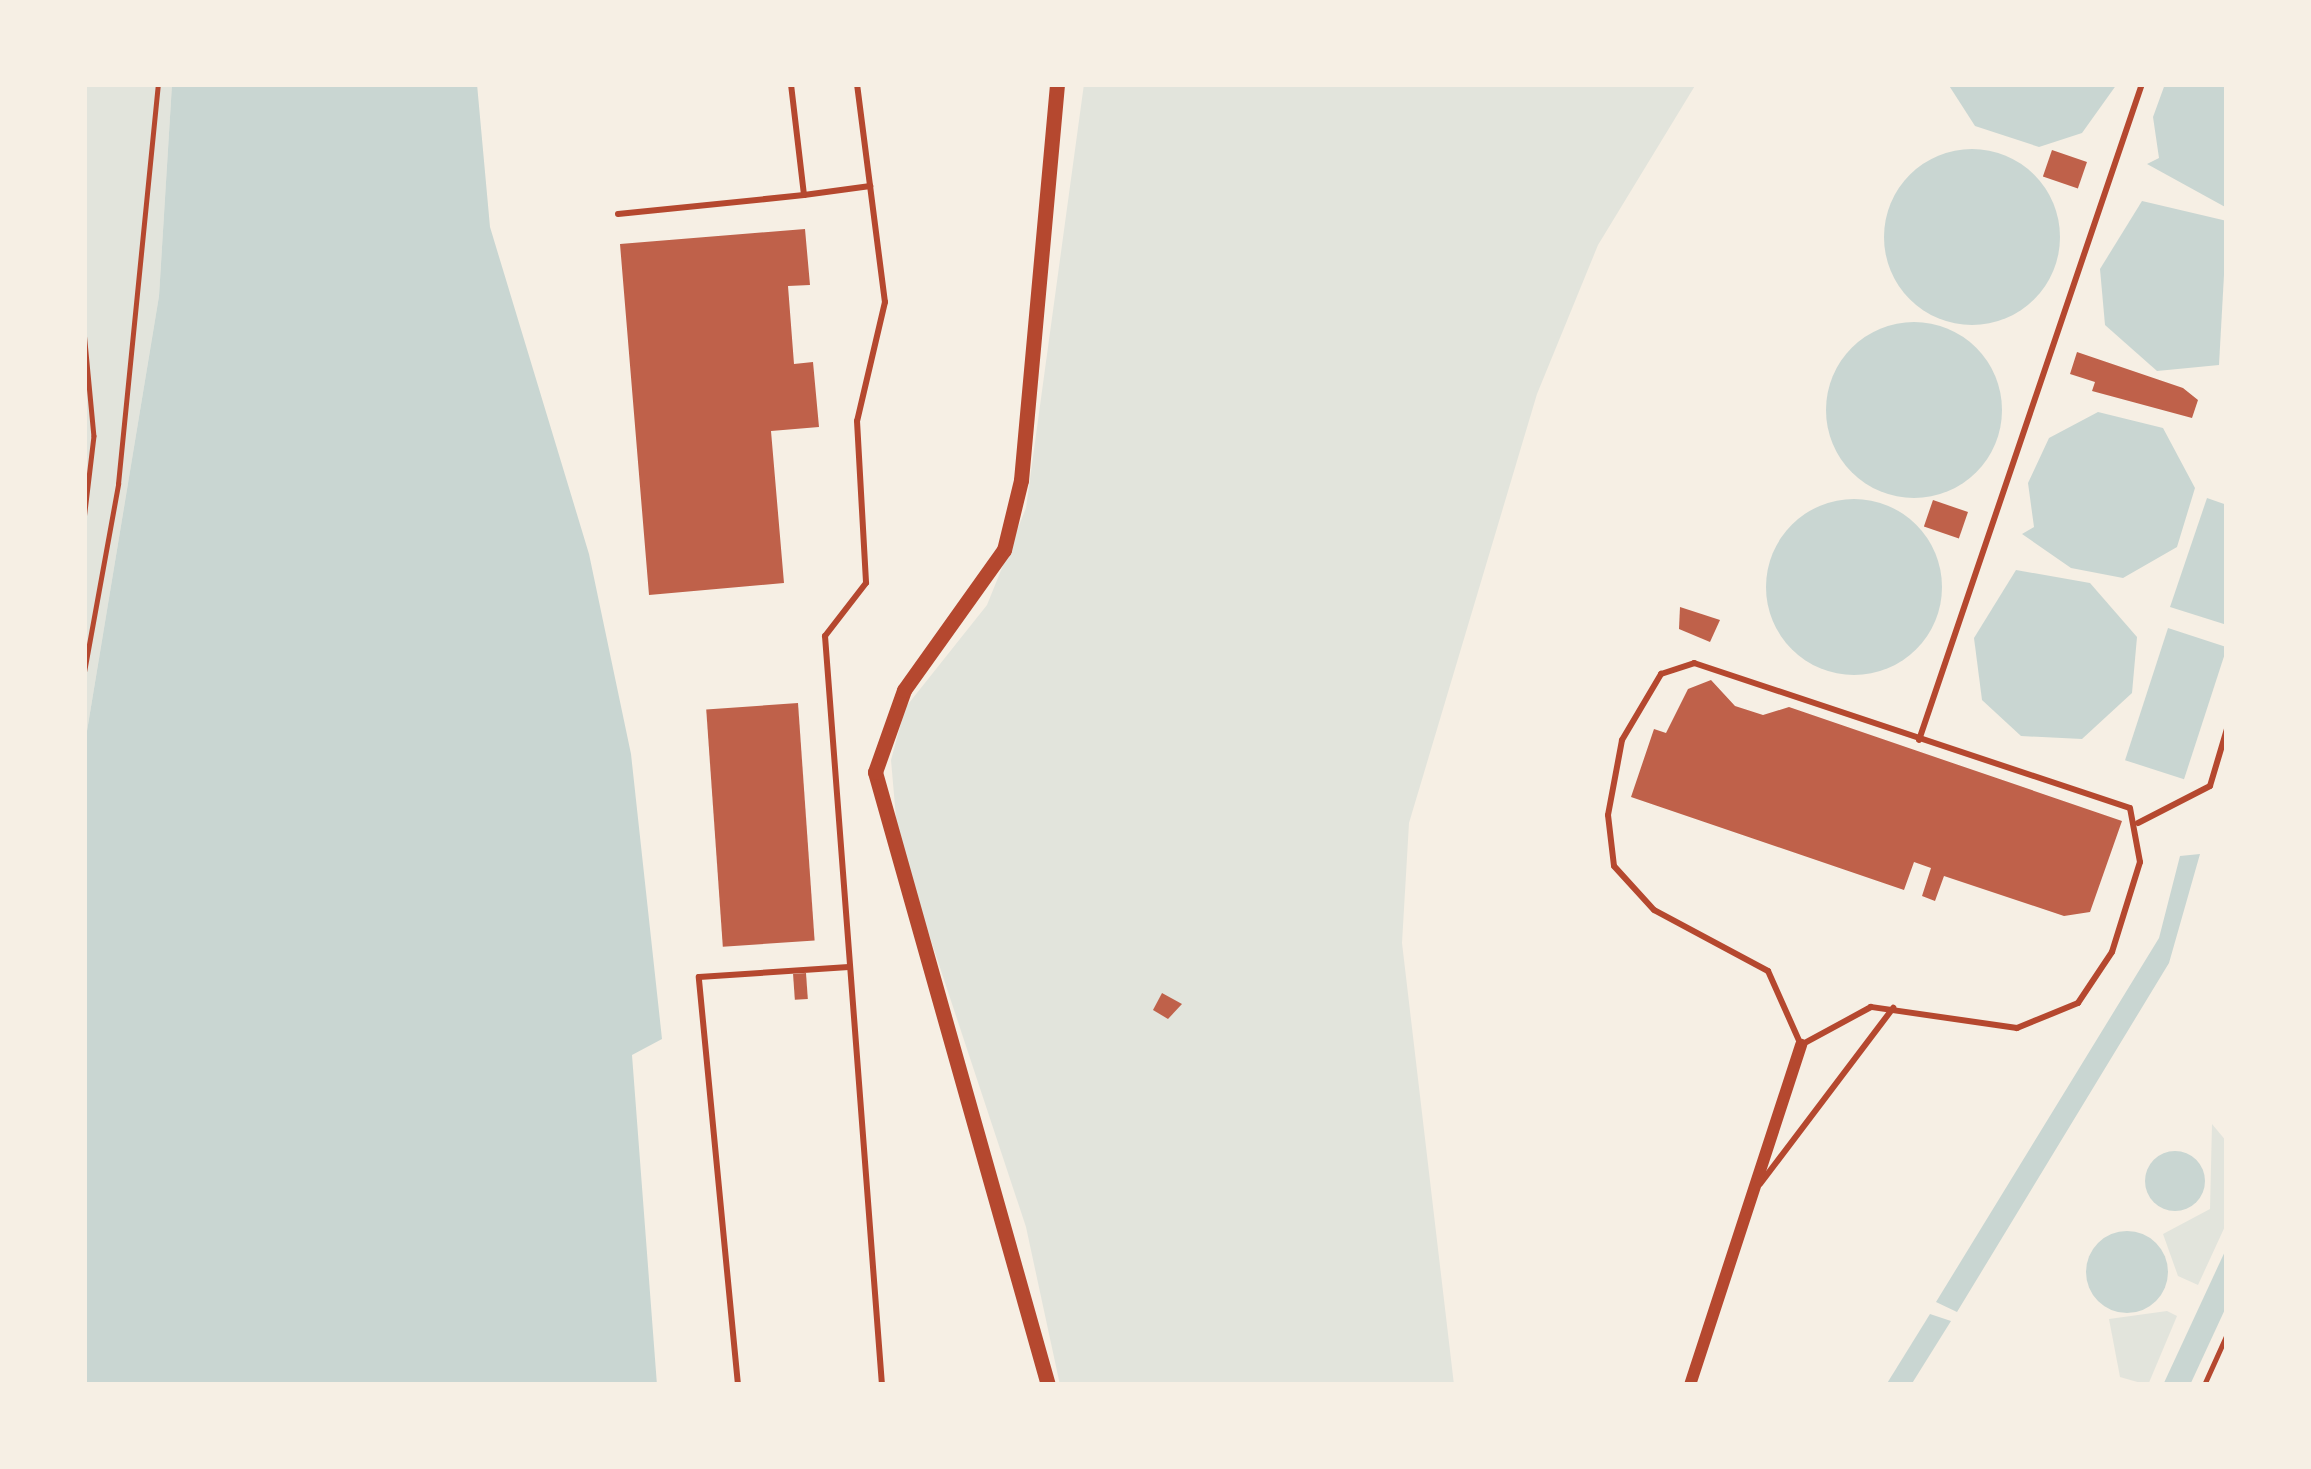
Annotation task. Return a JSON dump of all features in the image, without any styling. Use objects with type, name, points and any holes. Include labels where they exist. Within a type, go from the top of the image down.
[{"type":"street","points":[[1047,1383],[875,772],[904,690],[1004,550],[1021,480],[1057,84]]},
{"type":"street","points":[[1690,1385],[1801,1045]]},
{"type":"lane","points":[[791,84],[804,195]]},
{"type":"lane","points":[[857,84],[885,302],[857,421],[866,583],[824,636],[882,1385]]},
{"type":"lane","points":[[1919,740],[2142,84]]},
{"type":"lane","points":[[618,214],[870,186]]},
{"type":"lane","points":[[1694,663],[2130,808],[2138,824],[2140,862],[2112,952],[2078,1003],[2017,1028],[1894,1007],[1801,1045],[1768,970],[1654,910],[1614,866],[1608,815],[1622,740],[1661,674],[1694,663]]},
{"type":"lane","points":[[2138,824],[2210,786],[2227,729]]},
{"type":"lane","points":[[738,1385],[699,976],[850,967]]},
{"type":"lane","points":[[1754,1191],[1894,1007]]},
{"type":"path","points":[[84,672],[118,484],[158,84]]},
{"type":"path","points":[[84,331],[94,404],[84,520]]},
{"type":"path","points":[[2204,1385],[2227,1334]]},
{"type":"shaded area","points":[[84,84],[172,84],[159,296],[84,749]]},
{"type":"shaded area","points":[[172,84],[477,84],[490,227],[589,554],[631,754],[662,1039],[632,1055],[657,1385],[84,1385],[84,749],[159,296]]},
{"type":"shaded area","points":[[1084,84],[1696,84],[1598,245],[1537,394],[1409,823],[1402,943],[1454,1385],[1060,1385],[1026,1227],[898,841],[891,760],[905,708],[987,605],[1026,508]]},
{"type":"shaded area","points":[[1948,84],[2117,84],[2082,133],[2039,147],[1975,126]]},
{"type":"shaded area","points":[[2165,84],[2227,84],[2227,208],[2147,164],[2159,158],[2153,117]]},
{"type":"shaded area","points":[[1972,149],[2006,156],[2034,175],[2053,203],[2060,237],[2053,271],[2034,299],[2006,318],[1972,325],[1938,318],[1910,299],[1891,271],[1884,237],[1891,203],[1910,175],[1938,156]]},
{"type":"shaded area","points":[[2142,201],[2227,221],[2219,365],[2157,371],[2105,325],[2100,269]]},
{"type":"shaded area","points":[[1914,322],[1948,329],[1976,348],[1995,376],[2002,410],[1995,444],[1976,472],[1948,491],[1914,498],[1880,491],[1852,472],[1833,444],[1826,410],[1833,376],[1852,348],[1880,329]]},
{"type":"shaded area","points":[[2098,412],[2163,428],[2195,488],[2177,547],[2123,578],[2071,568],[2022,534],[2034,527],[2028,483],[2049,438]]},
{"type":"shaded area","points":[[2207,498],[2227,505],[2227,625],[2170,607]]},
{"type":"shaded area","points":[[1854,499],[1887,506],[1916,525],[1935,554],[1942,587],[1935,620],[1916,649],[1887,668],[1854,675],[1821,668],[1792,649],[1773,620],[1766,587],[1773,554],[1792,525],[1821,506]]},
{"type":"shaded area","points":[[2016,570],[2090,583],[2137,637],[2132,693],[2082,739],[2021,736],[1982,700],[1974,638]]},
{"type":"shaded area","points":[[2168,628],[2227,647],[2184,779],[2125,760]]},
{"type":"shaded area","points":[[2200,854],[2169,963],[1957,1312],[1936,1302],[2159,938],[2180,856]]},
{"type":"shaded area","points":[[2212,1124],[2227,1142],[2227,1222],[2198,1285],[2178,1276],[2163,1234],[2210,1209]]},
{"type":"shaded area","points":[[2175,1151],[2196,1160],[2205,1181],[2196,1202],[2175,1211],[2154,1202],[2145,1181],[2154,1160]]},
{"type":"shaded area","points":[[2127,1231],[2156,1243],[2168,1272],[2156,1301],[2127,1313],[2098,1301],[2086,1272],[2098,1243]]},
{"type":"shaded area","points":[[2227,1247],[2227,1305],[2190,1385],[2163,1385]]},
{"type":"shaded area","points":[[2167,1311],[2177,1316],[2148,1385],[2120,1377],[2109,1319]]},
{"type":"shaded area","points":[[1930,1314],[1951,1321],[1911,1385],[1886,1385]]},
{"type":"building","points":[[2052,150],[2087,162],[2078,189],[2043,176]]},
{"type":"building","points":[[805,229],[810,285],[788,286],[794,364],[813,362],[819,427],[771,431],[784,583],[649,595],[620,244]]},
{"type":"building","points":[[2077,352],[2183,388],[2198,400],[2192,418],[2092,391],[2095,382],[2070,374]]},
{"type":"building","points":[[1933,500],[1968,512],[1959,539],[1924,526]]},
{"type":"building","points":[[1680,607],[1720,620],[1710,642],[1679,629]]},
{"type":"building","points":[[1711,680],[1735,706],[1763,715],[1789,707],[2122,821],[2090,912],[2064,916],[1944,876],[1935,901],[1922,896],[1931,868],[1914,862],[1904,890],[1631,797],[1654,729],[1666,733],[1688,689]]},
{"type":"building","points":[[798,703],[815,940],[723,947],[706,709]]},
{"type":"building","points":[[806,973],[808,999],[795,1000],[793,974]]},
{"type":"building","points":[[1162,993],[1182,1004],[1168,1019],[1153,1010]]}]
